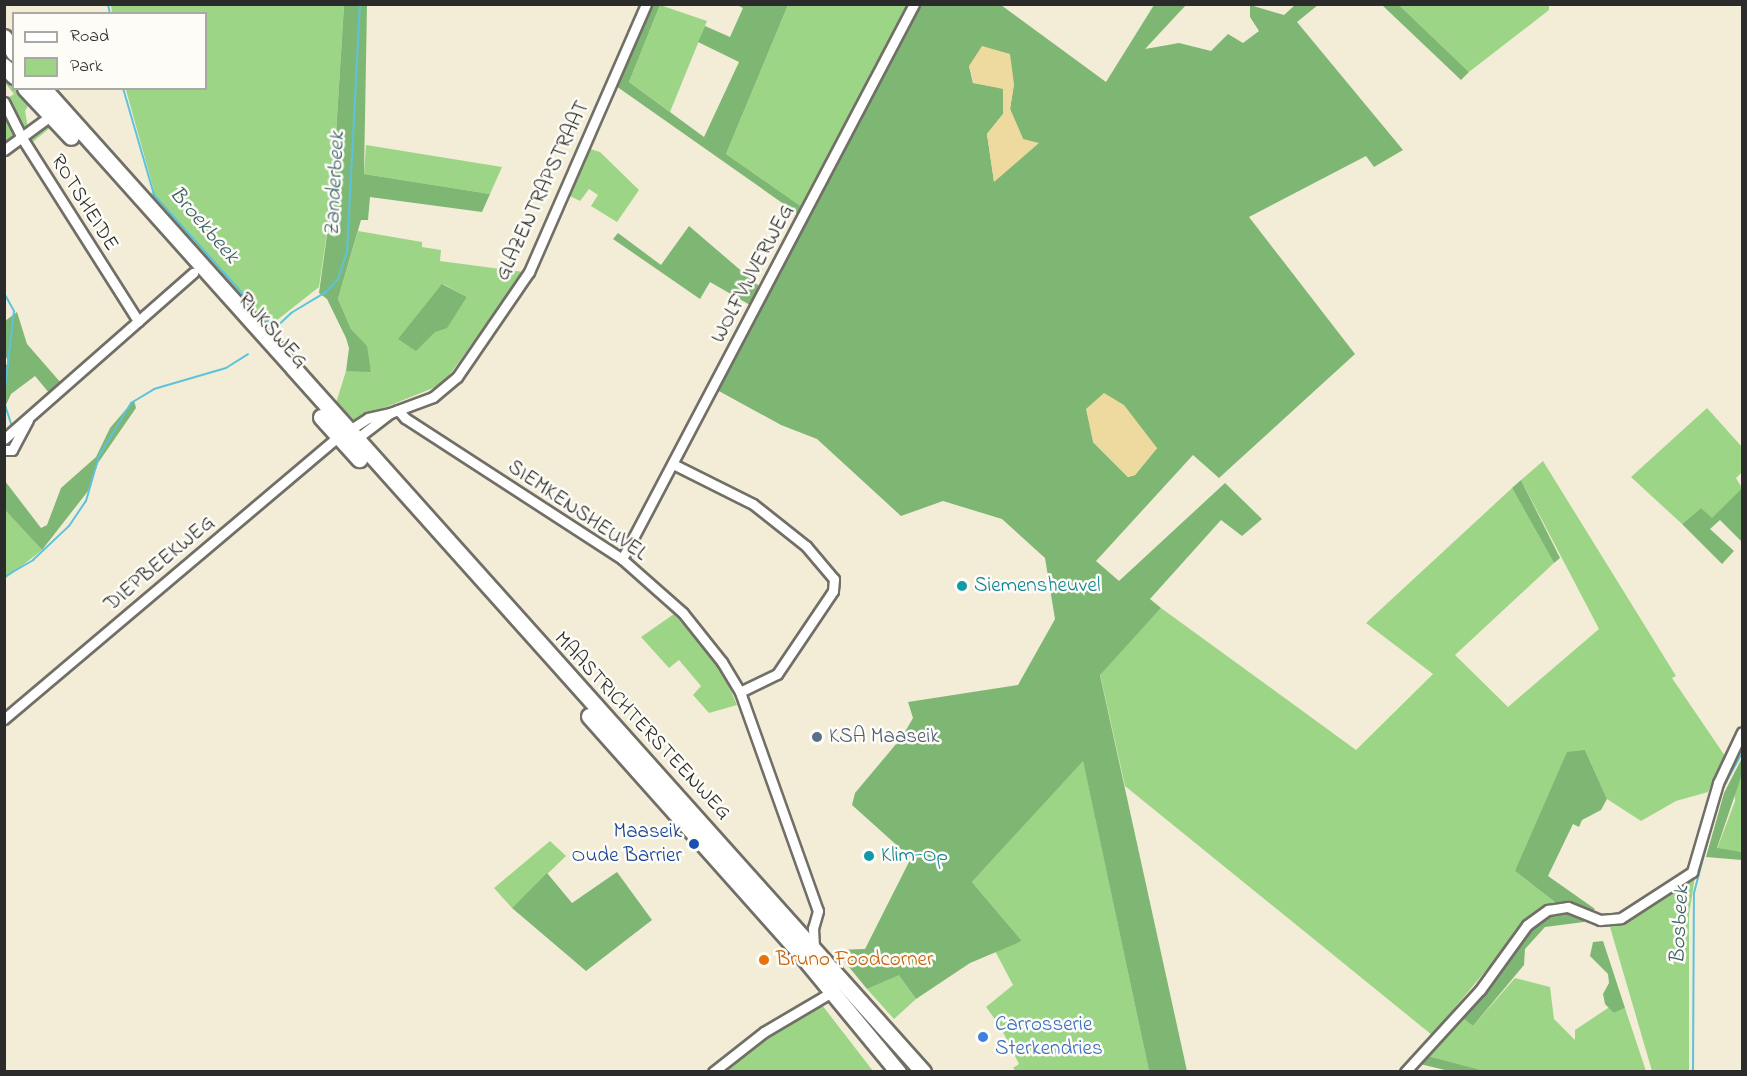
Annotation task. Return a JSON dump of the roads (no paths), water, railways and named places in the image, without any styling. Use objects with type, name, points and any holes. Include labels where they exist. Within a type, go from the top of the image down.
[{"type":"main road","points":[[4,37],[12,50]]},
{"type":"main road","name":"RIJKSWEG","points":[[27,90],[192,273],[324,412]]},
{"type":"main road","name":"RIJKSWEG","points":[[45,90],[324,412]]},
{"type":"main road","name":"MAASTRICHTERSTEENWEG","points":[[324,412],[696,816],[806,929],[814,948],[923,1071]]},
{"type":"main road","name":"MAASTRICHTERSTEENWEG","points":[[347,436],[679,821],[832,992],[888,1066],[898,1071]]},
{"type":"main road","points":[[679,821],[686,813],[696,816]]},
{"type":"street","name":"GLAZENTRAPSTRAAT","points":[[347,436],[394,411],[433,397],[457,377],[530,272],[646,4]]},
{"type":"street","name":"WOLFVIJVERWEG","points":[[622,559],[914,4]]},
{"type":"street","name":"ROTSHEIDE","points":[[4,102],[22,138],[138,321]]},
{"type":"street","points":[[4,150],[49,117]]},
{"type":"street","points":[[4,439],[192,273]]},
{"type":"street","name":"SIEMKENSHEUVEL","points":[[394,411],[622,559],[683,613],[723,662],[740,692],[818,911],[806,929]]},
{"type":"street","points":[[4,450],[12,450],[31,416]]},
{"type":"street","name":"DIEPBEEKWEG","points":[[4,719],[347,436]]},
{"type":"street","points":[[673,464],[753,504],[806,546],[834,579],[833,591],[777,675],[740,692]]},
{"type":"street","points":[[1406,1071],[1480,990],[1534,920],[1548,910],[1568,907],[1600,920],[1621,918],[1692,872],[1718,783],[1743,732]]},
{"type":"street","points":[[712,1071],[764,1032],[832,992]]},
{"type":"waterway","name":"Broekbeek","points":[[108,4],[110,12]]},
{"type":"waterway","name":"Zanderbeek","points":[[273,330],[291,313],[326,292],[338,279],[347,252],[360,4]]},
{"type":"waterway","name":"Broekbeek","points":[[124,90],[154,195],[254,306]]},
{"type":"waterway","points":[[4,293],[14,311],[4,396]]},
{"type":"waterway","name":"Broekbeek","points":[[260,313],[274,328]]},
{"type":"waterway","name":"Zanderbeek","points":[[4,577],[33,560],[69,526],[86,501],[99,456],[131,403],[154,389],[226,368],[248,354]]},
{"type":"waterway","points":[[4,402],[12,426]]},
{"type":"waterway","name":"Bosbeek","points":[[1693,1072],[1694,893],[1720,793],[1742,753]]},
{"type":"place","name":"Siemensheuvel","points":[[962,586]]},
{"type":"place","name":"KSA Maaseik","points":[[817,737]]},
{"type":"place","name":"Maaseik Oude Barrier","points":[[694,844]]},
{"type":"place","name":"Klim-Op","points":[[869,856]]},
{"type":"place","name":"Bruno Foodcorner","points":[[764,960]]},
{"type":"place","name":"Carrosserie Sterkendries","points":[[983,1037]]}]
